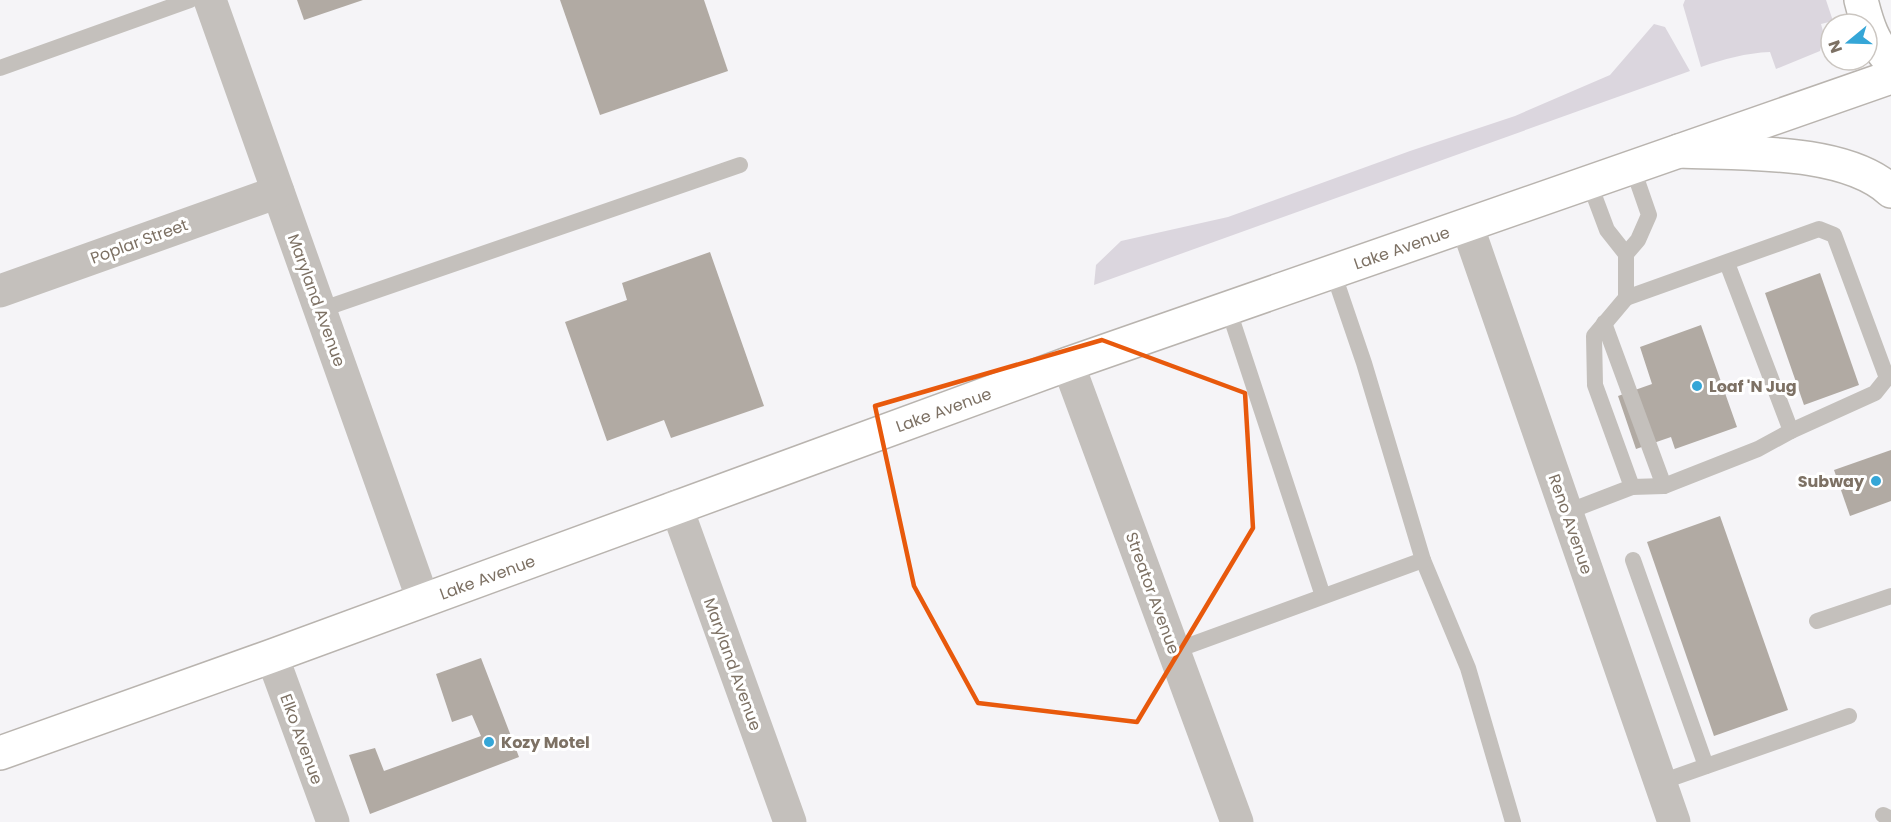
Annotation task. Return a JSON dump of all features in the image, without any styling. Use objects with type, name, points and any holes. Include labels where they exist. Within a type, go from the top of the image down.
[{"type":"main road","points":[[1861,0],[1868,28],[1876,44],[1891,61]]},
{"type":"main road","name":"Lake Avenue","points":[[0,753],[272,656],[1068,364],[1891,77]]},
{"type":"main road","points":[[1679,151],[1785,156],[1831,162],[1870,175],[1891,191]]},
{"type":"street","name":"Maryland Avenue","points":[[210,0],[423,600]]},
{"type":"street","name":"Poplar Street","points":[[0,291],[278,192]]},
{"type":"street","name":"Reno Avenue","points":[[1467,225],[1674,822]]},
{"type":"street","name":"Streator Avenue","points":[[1068,364],[1238,822]]},
{"type":"street","name":"Maryland Avenue","points":[[676,506],[790,822]]},
{"type":"street","name":"Elko Avenue","points":[[272,656],[333,822]]},
{"type":"lane","points":[[0,68],[190,0]]},
{"type":"lane","points":[[320,310],[740,165]]},
{"type":"lane","points":[[1626,254],[1638,240],[1649,215],[1632,166]]},
{"type":"lane","points":[[1589,182],[1607,230],[1626,254],[1626,298]]},
{"type":"lane","points":[[1567,512],[1632,487],[1664,486],[1758,449],[1791,431],[1875,393],[1887,378],[1834,235],[1820,230],[1626,298],[1604,323],[1594,336],[1595,386],[1632,487]]},
{"type":"lane","points":[[1727,263],[1791,431]]},
{"type":"lane","points":[[1333,272],[1364,363],[1423,560],[1468,668],[1513,822]]},
{"type":"lane","points":[[1228,308],[1323,597]]},
{"type":"lane","points":[[1604,323],[1664,486]]},
{"type":"lane","points":[[1174,651],[1423,560]]},
{"type":"lane","points":[[1633,560],[1706,766]]},
{"type":"lane","points":[[1817,621],[1891,596]]},
{"type":"lane","points":[[1661,782],[1849,716]]},
{"type":"highlighted area","points":[[1102,340],[1245,393],[1253,528],[1137,722],[978,703],[914,586],[875,406]]},
{"type":"shaded area","points":[[1685,0],[1826,0],[1830,12],[1819,12],[1819,51],[1776,69],[1770,52],[1735,57],[1701,67],[1683,5]]},
{"type":"shaded area","points":[[1654,24],[1665,27],[1690,71],[1094,285],[1096,265],[1121,241],[1228,217],[1410,151],[1515,116],[1610,75]]},
{"type":"building","points":[[297,0],[363,0],[304,20]]},
{"type":"building","points":[[560,0],[704,0],[728,71],[600,115]]},
{"type":"building","points":[[710,252],[764,406],[671,438],[664,420],[607,441],[565,322],[627,300],[622,283]]},
{"type":"building","points":[[1820,273],[1859,385],[1804,405],[1765,293]]},
{"type":"building","points":[[1701,325],[1737,427],[1675,449],[1671,437],[1636,449],[1618,396],[1652,384],[1640,347]]},
{"type":"building","points":[[1891,450],[1891,501],[1850,516],[1834,470]]},
{"type":"building","points":[[1720,516],[1788,710],[1714,736],[1647,542]]},
{"type":"building","name":"Kozy Motel","points":[[481,658],[519,757],[370,814],[349,755],[375,748],[384,771],[481,736],[472,715],[452,722],[436,674]]},
{"type":"place","name":"Loaf 'N Jug","points":[[1697,386]]},
{"type":"place","name":"Subway","points":[[1876,481]]},
{"type":"place","name":"Kozy Motel","points":[[489,742]]}]
